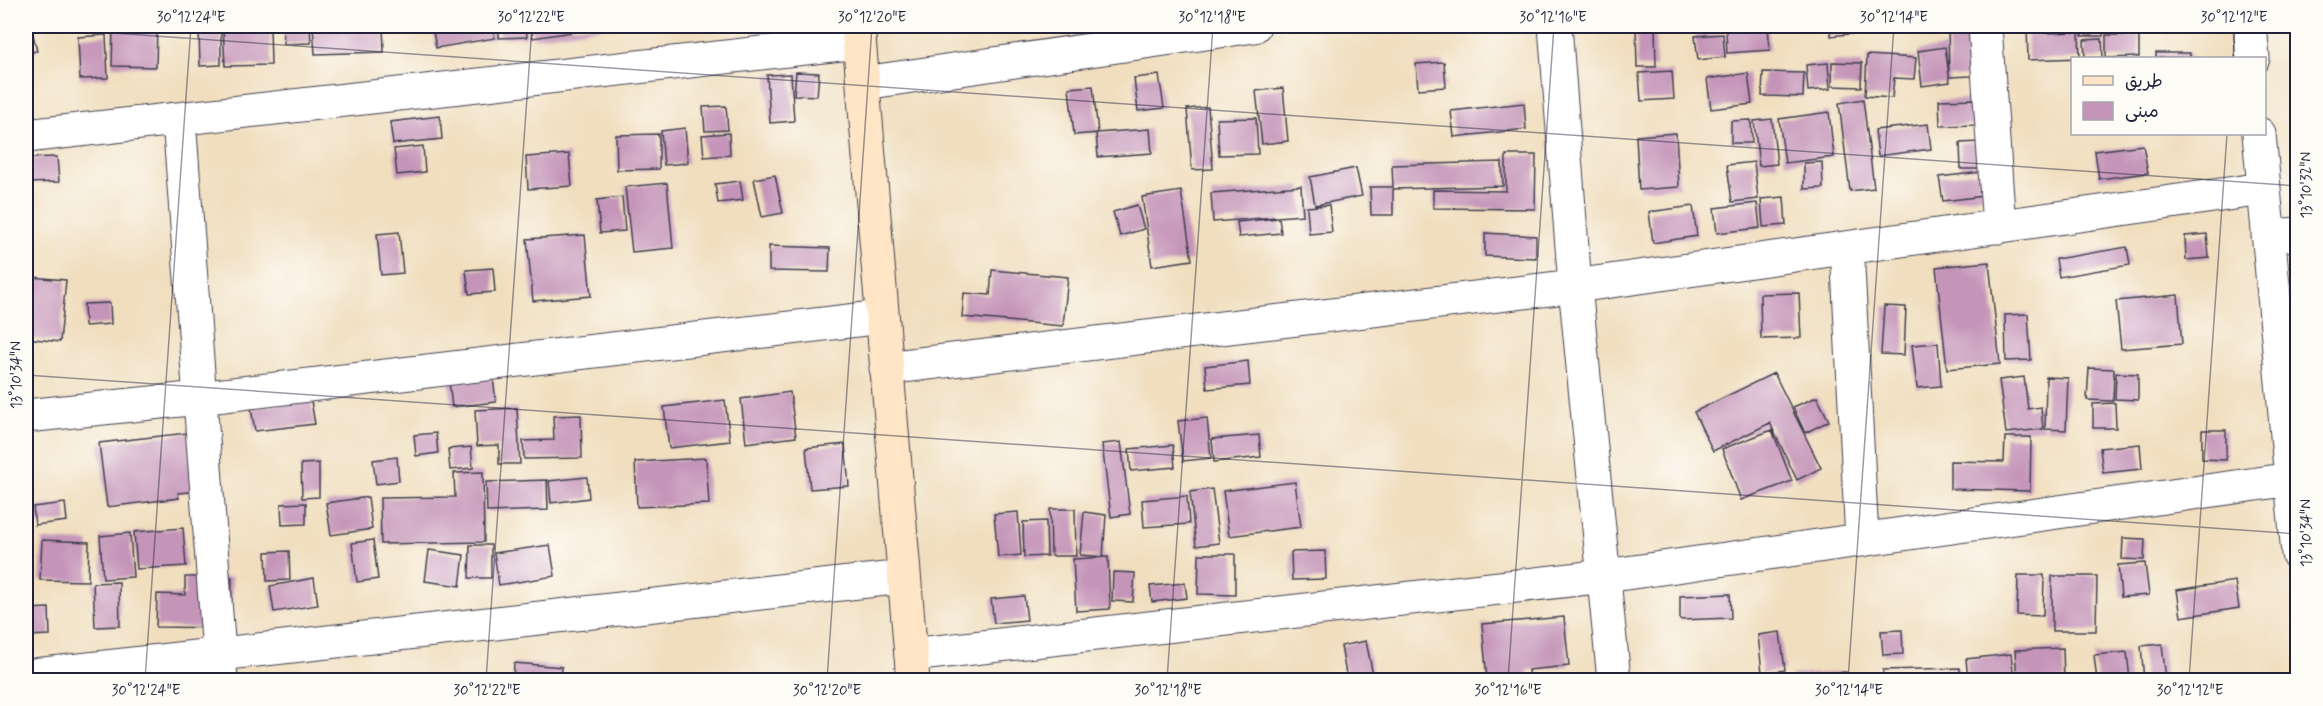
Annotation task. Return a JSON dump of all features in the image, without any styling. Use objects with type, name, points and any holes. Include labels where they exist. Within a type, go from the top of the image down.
[{"type":"street","points":[[864,83],[1254,26]]},
{"type":"street","points":[[1555,26],[1575,286],[1614,681]]},
{"type":"street","points":[[1985,26],[1999,227]]},
{"type":"street","points":[[2250,26],[2253,57]]},
{"type":"street","points":[[26,136],[859,34],[912,668],[1605,576],[2292,479]]},
{"type":"street","points":[[179,119],[219,668]]},
{"type":"street","points":[[2259,135],[2264,189],[2283,235],[2292,479],[2298,554]]},
{"type":"street","points":[[886,368],[1575,286],[2264,189]]},
{"type":"street","points":[[1847,248],[1862,540]]},
{"type":"street","points":[[26,416],[199,398],[882,317]]},
{"type":"street","points":[[26,676],[219,668],[903,577]]},
{"type":"building","points":[[26,26],[31,26],[37,51],[26,53]]},
{"type":"building","points":[[113,26],[157,27],[156,67],[112,66]]},
{"type":"building","points":[[223,26],[270,26],[271,65],[225,66]]},
{"type":"building","points":[[283,26],[310,26],[311,43],[284,44]]},
{"type":"building","points":[[313,26],[383,26],[384,52],[315,54]]},
{"type":"building","points":[[432,26],[493,26],[495,38],[436,48]]},
{"type":"building","points":[[499,26],[526,26],[527,37],[499,38]]},
{"type":"building","points":[[531,26],[605,26],[605,27],[533,38]]},
{"type":"building","points":[[1636,26],[1655,26],[1656,67],[1637,67]]},
{"type":"building","points":[[1707,26],[1743,26],[1743,27],[1708,29]]},
{"type":"building","points":[[1830,26],[1856,26],[1857,33],[1831,36]]},
{"type":"building","points":[[1948,26],[1970,26],[1972,76],[1949,77]]},
{"type":"building","points":[[2027,26],[2045,26],[2045,33],[2079,32],[2080,57],[2028,60]]},
{"type":"building","points":[[2047,26],[2078,26],[2078,29],[2047,30]]},
{"type":"building","points":[[2082,26],[2103,26],[2103,36],[2082,36]]},
{"type":"building","points":[[1768,27],[1770,50],[1727,53],[1726,30]]},
{"type":"building","points":[[221,30],[221,65],[200,66],[199,31]]},
{"type":"building","points":[[1723,34],[1725,57],[1698,60],[1695,36]]},
{"type":"building","points":[[106,35],[108,78],[80,79],[78,37]]},
{"type":"building","points":[[2106,35],[2139,35],[2139,57],[2106,57]]},
{"type":"building","points":[[2102,39],[2103,57],[2085,57],[2084,40]]},
{"type":"building","points":[[1945,47],[1950,82],[1922,86],[1918,51]]},
{"type":"building","points":[[2156,53],[2190,53],[2190,57],[2156,57]]},
{"type":"building","points":[[1867,55],[1916,58],[1914,79],[1894,78],[1892,98],[1865,96]]},
{"type":"building","points":[[1444,62],[1446,87],[1418,89],[1416,64]]},
{"type":"building","points":[[1832,62],[1862,63],[1861,87],[1832,86]]},
{"type":"building","points":[[1828,63],[1830,89],[1808,91],[1806,65]]},
{"type":"building","points":[[1672,71],[1674,99],[1641,101],[1639,73]]},
{"type":"building","points":[[796,72],[819,73],[817,96],[794,95]]},
{"type":"building","points":[[1763,72],[1804,73],[1803,97],[1762,96]]},
{"type":"building","points":[[1748,73],[1752,104],[1711,109],[1707,79]]},
{"type":"building","points":[[791,74],[794,121],[770,123],[767,75]]},
{"type":"building","points":[[1159,75],[1164,108],[1138,111],[1134,78]]},
{"type":"building","points":[[1093,86],[1098,133],[1074,135],[1069,88]]},
{"type":"building","points":[[1283,88],[1288,141],[1262,144],[1256,91]]},
{"type":"building","points":[[1863,99],[1874,188],[1850,191],[1839,103]]},
{"type":"building","points":[[1976,99],[1977,125],[1940,126],[1939,100]]},
{"type":"building","points":[[1524,103],[1526,129],[1454,137],[1451,111]]},
{"type":"building","points":[[726,106],[728,130],[705,131],[703,107]]},
{"type":"building","points":[[1208,107],[1213,169],[1192,170],[1187,109]]},
{"type":"building","points":[[1829,112],[1834,157],[1785,163],[1779,119]]},
{"type":"building","points":[[440,116],[442,139],[393,144],[390,122]]},
{"type":"building","points":[[1256,118],[1258,154],[1219,155],[1217,119]]},
{"type":"building","points":[[1772,119],[1777,164],[1759,166],[1754,121]]},
{"type":"building","points":[[1751,120],[1752,143],[1731,143],[1731,121]]},
{"type":"building","points":[[1928,124],[1931,149],[1878,156],[1875,130]]},
{"type":"building","points":[[685,128],[688,163],[664,165],[661,131]]},
{"type":"building","points":[[1150,129],[1152,153],[1098,157],[1096,133]]},
{"type":"building","points":[[729,133],[730,155],[704,157],[702,135]]},
{"type":"building","points":[[1676,133],[1679,187],[1639,190],[1636,136]]},
{"type":"building","points":[[659,134],[659,169],[617,170],[616,135]]},
{"type":"building","points":[[1980,142],[1980,169],[1961,169],[1960,143]]},
{"type":"building","points":[[2143,145],[2148,173],[2099,179],[2095,151]]},
{"type":"building","points":[[423,146],[425,172],[397,175],[394,149]]},
{"type":"building","points":[[569,154],[572,186],[528,189],[526,157]]},
{"type":"building","points":[[1506,155],[1536,155],[1535,209],[1433,208],[1433,190],[1506,191]]},
{"type":"building","points":[[57,157],[59,182],[26,183],[26,158]]},
{"type":"building","points":[[1502,162],[1503,186],[1393,189],[1393,215],[1371,215],[1370,187],[1393,187],[1392,165]]},
{"type":"building","points":[[1754,162],[1758,199],[1732,202],[1727,165]]},
{"type":"building","points":[[1822,162],[1823,188],[1804,189],[1804,163]]},
{"type":"building","points":[[1356,168],[1362,196],[1315,205],[1310,177]]},
{"type":"building","points":[[1981,172],[1984,196],[1943,201],[1939,177]]},
{"type":"building","points":[[775,175],[783,213],[762,217],[754,179]]},
{"type":"building","points":[[740,181],[743,200],[718,203],[715,184]]},
{"type":"building","points":[[667,183],[673,248],[632,252],[625,187]]},
{"type":"building","points":[[1301,186],[1303,215],[1213,222],[1211,193]]},
{"type":"building","points":[[1181,191],[1192,260],[1152,266],[1142,197]]},
{"type":"building","points":[[622,197],[625,231],[600,233],[597,200]]},
{"type":"building","points":[[1784,197],[1786,225],[1763,227],[1761,199]]},
{"type":"building","points":[[1757,203],[1760,228],[1717,233],[1714,208]]},
{"type":"building","points":[[1137,205],[1144,229],[1120,236],[1113,212]]},
{"type":"building","points":[[1329,205],[1332,232],[1309,234],[1307,207]]},
{"type":"building","points":[[1693,206],[1697,236],[1653,243],[1649,212]]},
{"type":"building","points":[[1279,218],[1281,233],[1239,237],[1237,222]]},
{"type":"building","points":[[399,232],[403,273],[381,275],[377,234]]},
{"type":"building","points":[[1485,233],[1536,236],[1536,258],[1485,256]]},
{"type":"building","points":[[2207,234],[2209,258],[2186,260],[2185,236]]},
{"type":"building","points":[[585,235],[591,296],[533,301],[527,239]]},
{"type":"building","points":[[769,246],[830,248],[829,272],[769,271]]},
{"type":"building","points":[[2127,247],[2130,265],[2059,277],[2056,259]]},
{"type":"building","points":[[1989,262],[2000,364],[1947,369],[1936,267]]},
{"type":"building","points":[[493,268],[495,292],[469,294],[466,270]]},
{"type":"building","points":[[992,270],[1068,277],[1063,326],[962,317],[964,293],[990,295]]},
{"type":"building","points":[[30,277],[66,280],[60,342],[26,338]]},
{"type":"building","points":[[1799,293],[1801,338],[1761,339],[1760,294]]},
{"type":"building","points":[[2178,295],[2182,344],[2121,349],[2116,301]]},
{"type":"building","points":[[110,303],[111,324],[85,326],[84,304]]},
{"type":"building","points":[[1884,306],[1906,307],[1904,355],[1881,354]]},
{"type":"building","points":[[2028,314],[2031,360],[2006,361],[2005,315]]},
{"type":"building","points":[[1938,343],[1941,386],[1917,388],[1912,345]]},
{"type":"building","points":[[1248,361],[1250,385],[1207,389],[1205,366]]},
{"type":"building","points":[[2089,368],[2114,369],[2113,401],[2087,400]]},
{"type":"building","points":[[1774,373],[1821,468],[1797,480],[1770,423],[1713,451],[1694,412]]},
{"type":"building","points":[[2116,373],[2138,374],[2138,400],[2115,399]]},
{"type":"building","points":[[493,377],[496,402],[452,407],[449,382]]},
{"type":"building","points":[[2024,377],[2028,409],[2041,407],[2043,429],[2006,433],[1999,380]]},
{"type":"building","points":[[2046,377],[2068,378],[2066,430],[2045,429]]},
{"type":"building","points":[[790,392],[796,437],[746,443],[741,399]]},
{"type":"building","points":[[1817,397],[1829,421],[1805,433],[1793,407]]},
{"type":"building","points":[[725,400],[730,441],[669,448],[664,407]]},
{"type":"building","points":[[311,401],[315,424],[255,431],[251,408]]},
{"type":"building","points":[[2115,403],[2116,428],[2093,428],[2093,404]]},
{"type":"building","points":[[517,408],[520,464],[499,464],[499,445],[477,446],[475,410]]},
{"type":"building","points":[[581,415],[582,458],[524,459],[523,441],[554,440],[553,416]]},
{"type":"building","points":[[1207,418],[1211,458],[1183,461],[1178,421]]},
{"type":"building","points":[[1772,430],[1792,481],[1741,500],[1722,449]]},
{"type":"building","points":[[2202,430],[2226,430],[2226,460],[2202,459]]},
{"type":"building","points":[[196,432],[203,491],[178,493],[179,498],[107,507],[99,443]]},
{"type":"building","points":[[436,433],[438,453],[416,456],[414,435]]},
{"type":"building","points":[[1259,435],[1261,457],[1214,462],[1212,439]]},
{"type":"building","points":[[2005,437],[2031,437],[2030,491],[1950,489],[1950,461],[2004,462]]},
{"type":"building","points":[[1121,442],[1130,514],[1111,517],[1102,444]]},
{"type":"building","points":[[845,444],[849,486],[810,489],[806,448]]},
{"type":"building","points":[[2140,444],[2142,469],[2103,473],[2100,448]]},
{"type":"building","points":[[1173,445],[1175,467],[1131,471],[1129,449]]},
{"type":"building","points":[[471,447],[473,468],[450,470],[448,449]]},
{"type":"building","points":[[397,457],[399,481],[376,484],[373,460]]},
{"type":"building","points":[[706,458],[709,504],[637,507],[635,462]]},
{"type":"building","points":[[319,463],[319,497],[302,498],[301,464]]},
{"type":"building","points":[[483,472],[484,542],[381,544],[380,498],[455,497],[454,473]]},
{"type":"building","points":[[587,477],[589,498],[551,503],[549,481]]},
{"type":"building","points":[[547,480],[548,510],[487,512],[486,482]]},
{"type":"building","points":[[1295,482],[1301,527],[1229,536],[1223,491]]},
{"type":"building","points":[[1212,489],[1219,543],[1196,546],[1190,492]]},
{"type":"building","points":[[1187,496],[1189,524],[1144,527],[1142,500]]},
{"type":"building","points":[[368,497],[372,529],[331,535],[326,503]]},
{"type":"building","points":[[65,503],[67,521],[35,525],[33,507]]},
{"type":"building","points":[[306,503],[306,524],[282,525],[281,504]]},
{"type":"building","points":[[1050,509],[1075,509],[1076,556],[1051,556]]},
{"type":"building","points":[[1018,512],[1021,555],[998,557],[994,514]]},
{"type":"building","points":[[1084,512],[1106,515],[1103,557],[1080,555]]},
{"type":"building","points":[[1046,521],[1047,556],[1024,557],[1023,522]]},
{"type":"building","points":[[183,528],[186,566],[137,569],[134,532]]},
{"type":"building","points":[[130,533],[133,577],[103,579],[100,536]]},
{"type":"building","points":[[2123,538],[2145,539],[2144,560],[2122,559]]},
{"type":"building","points":[[42,540],[89,542],[88,581],[40,580]]},
{"type":"building","points":[[373,540],[378,579],[357,582],[352,543]]},
{"type":"building","points":[[470,545],[491,545],[491,578],[469,578]]},
{"type":"building","points":[[550,545],[555,576],[499,585],[494,553]]},
{"type":"building","points":[[429,550],[464,555],[460,586],[425,581]]},
{"type":"building","points":[[289,551],[290,580],[267,581],[266,552]]},
{"type":"building","points":[[1325,551],[1326,579],[1292,580],[1291,552]]},
{"type":"building","points":[[1199,554],[1235,554],[1235,595],[1198,594]]},
{"type":"building","points":[[1108,557],[1110,609],[1076,611],[1073,559]]},
{"type":"building","points":[[2145,563],[2149,595],[2121,597],[2118,565]]},
{"type":"building","points":[[1113,572],[1135,573],[1133,602],[1112,601]]},
{"type":"building","points":[[2018,575],[2044,575],[2043,616],[2017,615]]},
{"type":"building","points":[[2052,576],[2097,576],[2096,631],[2052,631]]},
{"type":"building","points":[[185,577],[232,577],[231,628],[156,627],[157,594],[185,595]]},
{"type":"building","points":[[314,578],[318,605],[274,612],[270,586]]},
{"type":"building","points":[[2235,581],[2239,608],[2181,617],[2177,590]]},
{"type":"building","points":[[119,582],[120,626],[95,627],[93,583]]},
{"type":"building","points":[[1185,583],[1187,598],[1152,602],[1150,586]]},
{"type":"building","points":[[1730,594],[1731,618],[1680,620],[1680,596]]},
{"type":"building","points":[[1024,596],[1027,620],[994,623],[991,599]]},
{"type":"building","points":[[49,608],[50,635],[26,636],[26,609]]},
{"type":"building","points":[[1564,617],[1569,666],[1528,670],[1529,680],[1487,680],[1482,624]]},
{"type":"building","points":[[1902,630],[1903,654],[1883,655],[1881,631]]},
{"type":"building","points":[[1780,632],[1785,670],[1762,673],[1758,635]]},
{"type":"building","points":[[1366,641],[1374,680],[1347,680],[1341,646]]},
{"type":"building","points":[[2162,644],[2166,680],[2144,680],[2141,646]]},
{"type":"building","points":[[2063,648],[2064,680],[2017,680],[2015,650]]},
{"type":"building","points":[[2127,652],[2130,680],[2097,680],[2094,655]]},
{"type":"building","points":[[2011,654],[2014,680],[1968,680],[1966,659]]},
{"type":"building","points":[[514,663],[562,667],[561,680],[513,680]]},
{"type":"building","points":[[1960,668],[1960,680],[1883,680],[1883,670]]},
{"type":"building","points":[[1846,672],[1846,680],[1793,680],[1792,675]]}]
